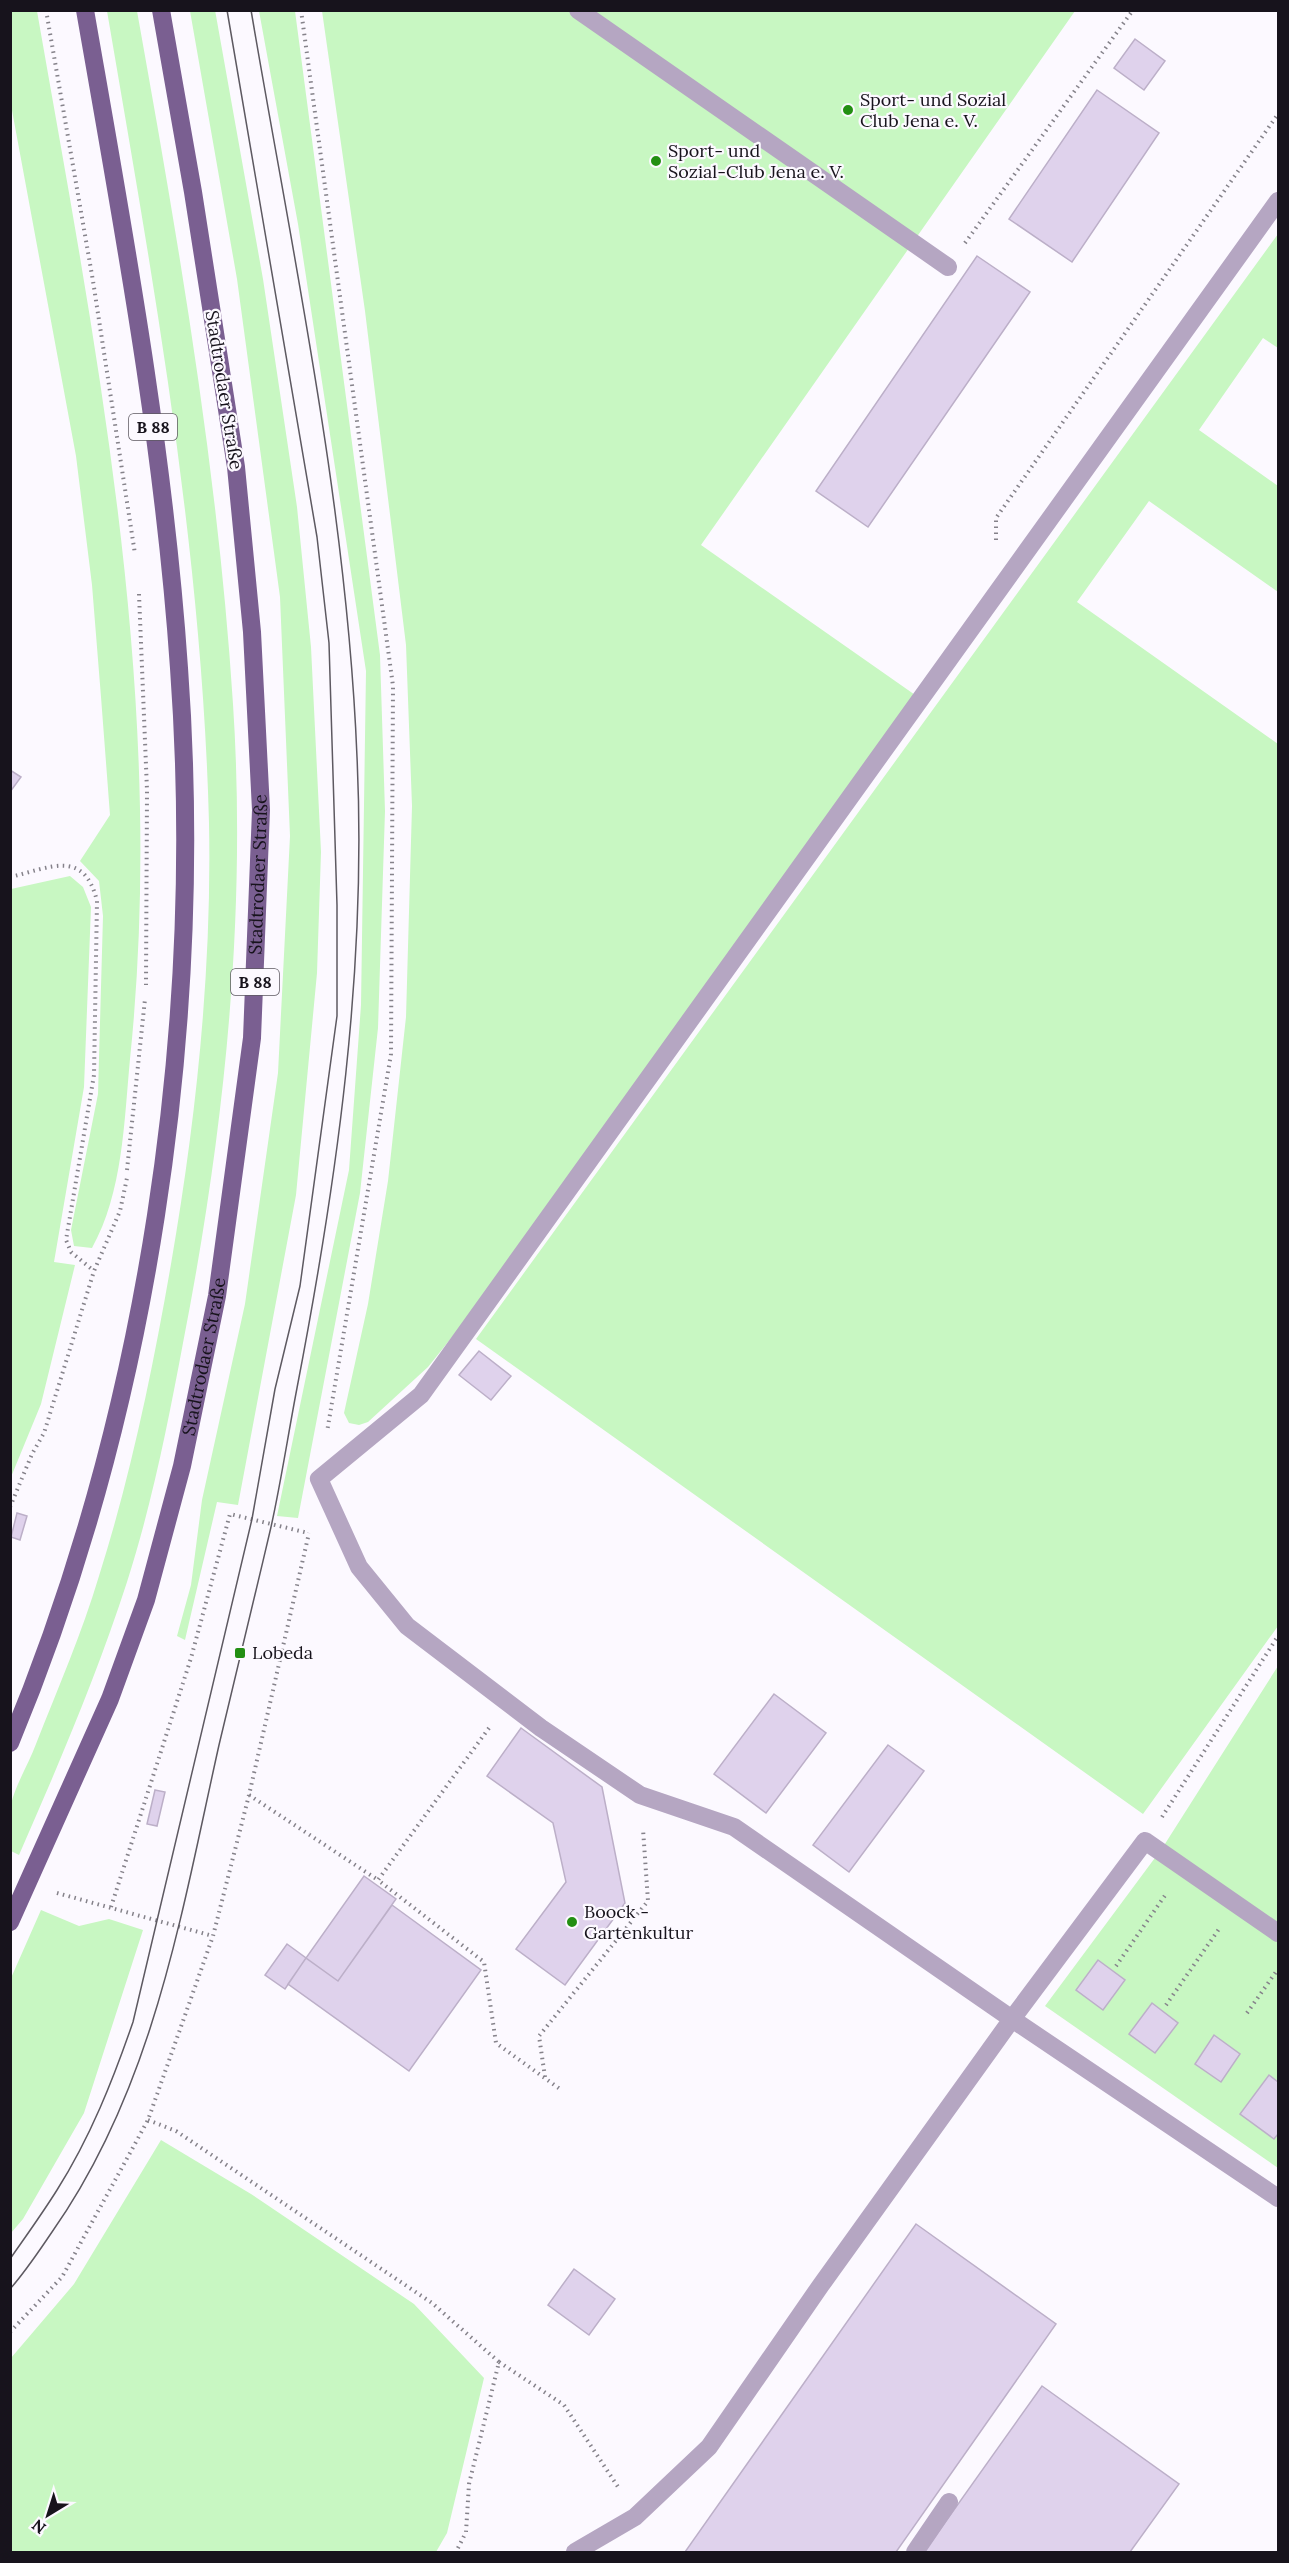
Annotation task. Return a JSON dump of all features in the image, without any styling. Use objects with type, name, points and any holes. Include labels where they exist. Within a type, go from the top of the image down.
[{"type":"main road","name":"B 88","points":[[10,1743],[38,1676],[87,1531],[117,1413],[139,1304],[161,1182],[176,1066],[185,871],[180,669],[162,487],[127,250],[85,10]]},
{"type":"main road","name":"Stadtrodaer Straße","points":[[10,1923],[110,1699],[146,1600],[182,1466],[217,1296],[252,1038],[261,810],[252,632],[236,466],[194,192],[161,10]]},
{"type":"lane","points":[[578,10],[948,267]]},
{"type":"lane","points":[[1278,201],[421,1395],[319,1479],[359,1567],[408,1626],[541,1728],[640,1795],[734,1827],[1012,2019],[1278,2198]]},
{"type":"lane","points":[[575,2553],[635,2517],[709,2447],[821,2285],[1012,2019],[1144,1841],[1278,1932]]},
{"type":"lane","points":[[915,2553],[949,2502]]},
{"type":"path","points":[[46,10],[93,281],[136,565]]},
{"type":"path","points":[[10,2332],[62,2277],[148,2120],[213,1936],[249,1795],[309,1533],[391,1054],[393,686],[301,10]]},
{"type":"path","points":[[948,267],[1133,10]]},
{"type":"path","points":[[996,541],[996,518],[1278,114]]},
{"type":"path","points":[[10,1507],[32,1454],[44,1433],[94,1271],[120,1211],[127,1177],[146,988],[147,790],[139,589]]},
{"type":"path","points":[[10,877],[64,865],[81,869],[92,882],[97,901],[94,1075],[66,1240],[71,1252],[94,1271]]},
{"type":"path","points":[[111,1907],[191,1658],[230,1514],[309,1533]]},
{"type":"path","points":[[1144,1841],[1278,1636]]},
{"type":"path","points":[[378,1880],[508,1702]]},
{"type":"path","points":[[249,1795],[378,1880],[484,1962],[496,2043],[560,2089]]},
{"type":"path","points":[[545,2077],[539,2036],[648,1901],[640,1795]]},
{"type":"path","points":[[1116,1966],[1184,1868]]},
{"type":"path","points":[[57,1892],[213,1936]]},
{"type":"path","points":[[1166,2005],[1237,1904]]},
{"type":"path","points":[[1247,2013],[1278,1969]]},
{"type":"path","points":[[148,2120],[176,2131],[432,2302],[500,2362],[564,2405],[609,2470],[635,2517]]},
{"type":"path","points":[[456,2553],[466,2532],[469,2484],[500,2362]]},
{"type":"green space","points":[[215,10],[263,279],[297,507],[311,647],[321,852],[317,973],[296,1195],[238,1505],[217,1502],[185,1640],[177,1636],[191,1585],[202,1500],[245,1304],[278,1073],[290,836],[280,597],[237,279],[190,11]]},
{"type":"green space","points":[[10,11],[37,11],[103,402],[120,532],[133,663],[140,794],[139,926],[130,1059],[124,1132],[116,1180],[110,1204],[92,1248],[74,1246],[71,1230],[98,1094],[103,916],[99,881],[80,861],[110,815],[92,585],[76,456],[11,105]]},
{"type":"green space","points":[[107,11],[137,11],[181,269],[207,442],[233,704],[237,784],[234,945],[221,1105],[210,1185],[183,1343],[152,1493],[136,1553],[103,1651],[19,1855],[11,1851],[9,1822],[11,1804],[92,1597],[111,1538],[149,1382],[188,1155],[200,1045],[208,934],[209,823],[204,720],[197,618],[186,517],[158,314]]},
{"type":"green space","points":[[259,11],[295,11],[380,655],[385,811],[378,1028],[360,1193],[298,1518],[277,1516],[349,1170],[361,1005],[366,671],[298,224]]},
{"type":"green space","points":[[322,11],[1075,11],[701,545],[918,697],[460,1327],[428,1367],[368,1422],[359,1425],[349,1423],[344,1413],[368,1304],[388,1181],[406,1017],[412,806],[406,645],[365,311]]},
{"type":"green space","points":[[1278,234],[1278,348],[1263,338],[1199,430],[1278,486],[1278,592],[1149,501],[1077,602],[1278,744],[1278,1626],[1143,1814],[476,1339]]},
{"type":"green space","points":[[70,876],[83,887],[91,907],[84,1087],[54,1262],[75,1265],[41,1404],[11,1477],[11,889]]},
{"type":"green space","points":[[1278,1666],[1278,2168],[1045,2006],[1163,1847]]},
{"type":"green space","points":[[41,1910],[79,1926],[109,1919],[143,1930],[84,2113],[23,2219],[11,2233],[11,1978]]},
{"type":"green space","points":[[161,2140],[251,2194],[414,2304],[484,2378],[447,2533],[436,2552],[11,2552],[11,2358],[74,2284]]},
{"type":"building","points":[[1135,39],[1165,61],[1144,90],[1114,68]]},
{"type":"building","points":[[1097,90],[1159,133],[1072,262],[1009,219]]},
{"type":"building","points":[[977,256],[1030,292],[868,527],[816,491]]},
{"type":"building","points":[[10,770],[21,777],[10,792]]},
{"type":"building","points":[[479,1351],[511,1376],[491,1400],[459,1375]]},
{"type":"building","points":[[17,1513],[27,1516],[20,1540],[11,1537]]},
{"type":"building","points":[[774,1694],[826,1733],[766,1813],[714,1774]]},
{"type":"building","points":[[521,1728],[602,1787],[625,1903],[565,1985],[516,1949],[566,1882],[553,1823],[487,1776]]},
{"type":"building","points":[[888,1745],[924,1771],[849,1872],[813,1845]]},
{"type":"building","points":[[155,1790],[165,1792],[157,1826],[147,1824]]},
{"type":"building","points":[[364,1876],[396,1899],[338,1981],[306,1958]]},
{"type":"building","points":[[392,1905],[481,1970],[409,2071],[288,1984],[306,1958],[338,1981]]},
{"type":"building","points":[[287,1944],[306,1958],[285,1989],[265,1975]]},
{"type":"building","points":[[1098,1960],[1125,1980],[1103,2010],[1076,1990]]},
{"type":"building","points":[[1152,2003],[1178,2023],[1155,2053],[1129,2034]]},
{"type":"building","points":[[1214,2035],[1240,2054],[1221,2082],[1195,2064]]},
{"type":"building","points":[[1269,2075],[1278,2082],[1278,2134],[1274,2139],[1240,2114]]},
{"type":"building","points":[[916,2224],[1056,2324],[896,2552],[685,2552]]},
{"type":"building","points":[[574,2269],[615,2299],[589,2335],[548,2305]]},
{"type":"building","points":[[1042,2386],[1179,2484],[1130,2552],[924,2552]]},
{"type":"tram line","points":[[10,2259],[51,2199],[80,2150],[109,2087],[133,2022],[252,1519],[275,1389],[300,1286],[337,1016],[337,905],[329,643],[317,537],[227,10]]},
{"type":"tram line","points":[[10,2289],[52,2232],[87,2176],[116,2119],[140,2059],[160,1998],[275,1510],[325,1231],[346,1074],[353,995],[359,836],[351,663],[342,569],[316,382],[251,10]]},
{"type":"place","name":"Sport- und Sozial Club Jena e. V.","points":[[848,110]]},
{"type":"place","name":"Sport- und Sozial-Club Jena e. V.","points":[[656,161]]},
{"type":"place","name":"Lobeda","points":[[240,1653]]},
{"type":"place","name":"Boock - Gartenkultur","points":[[572,1922]]}]
